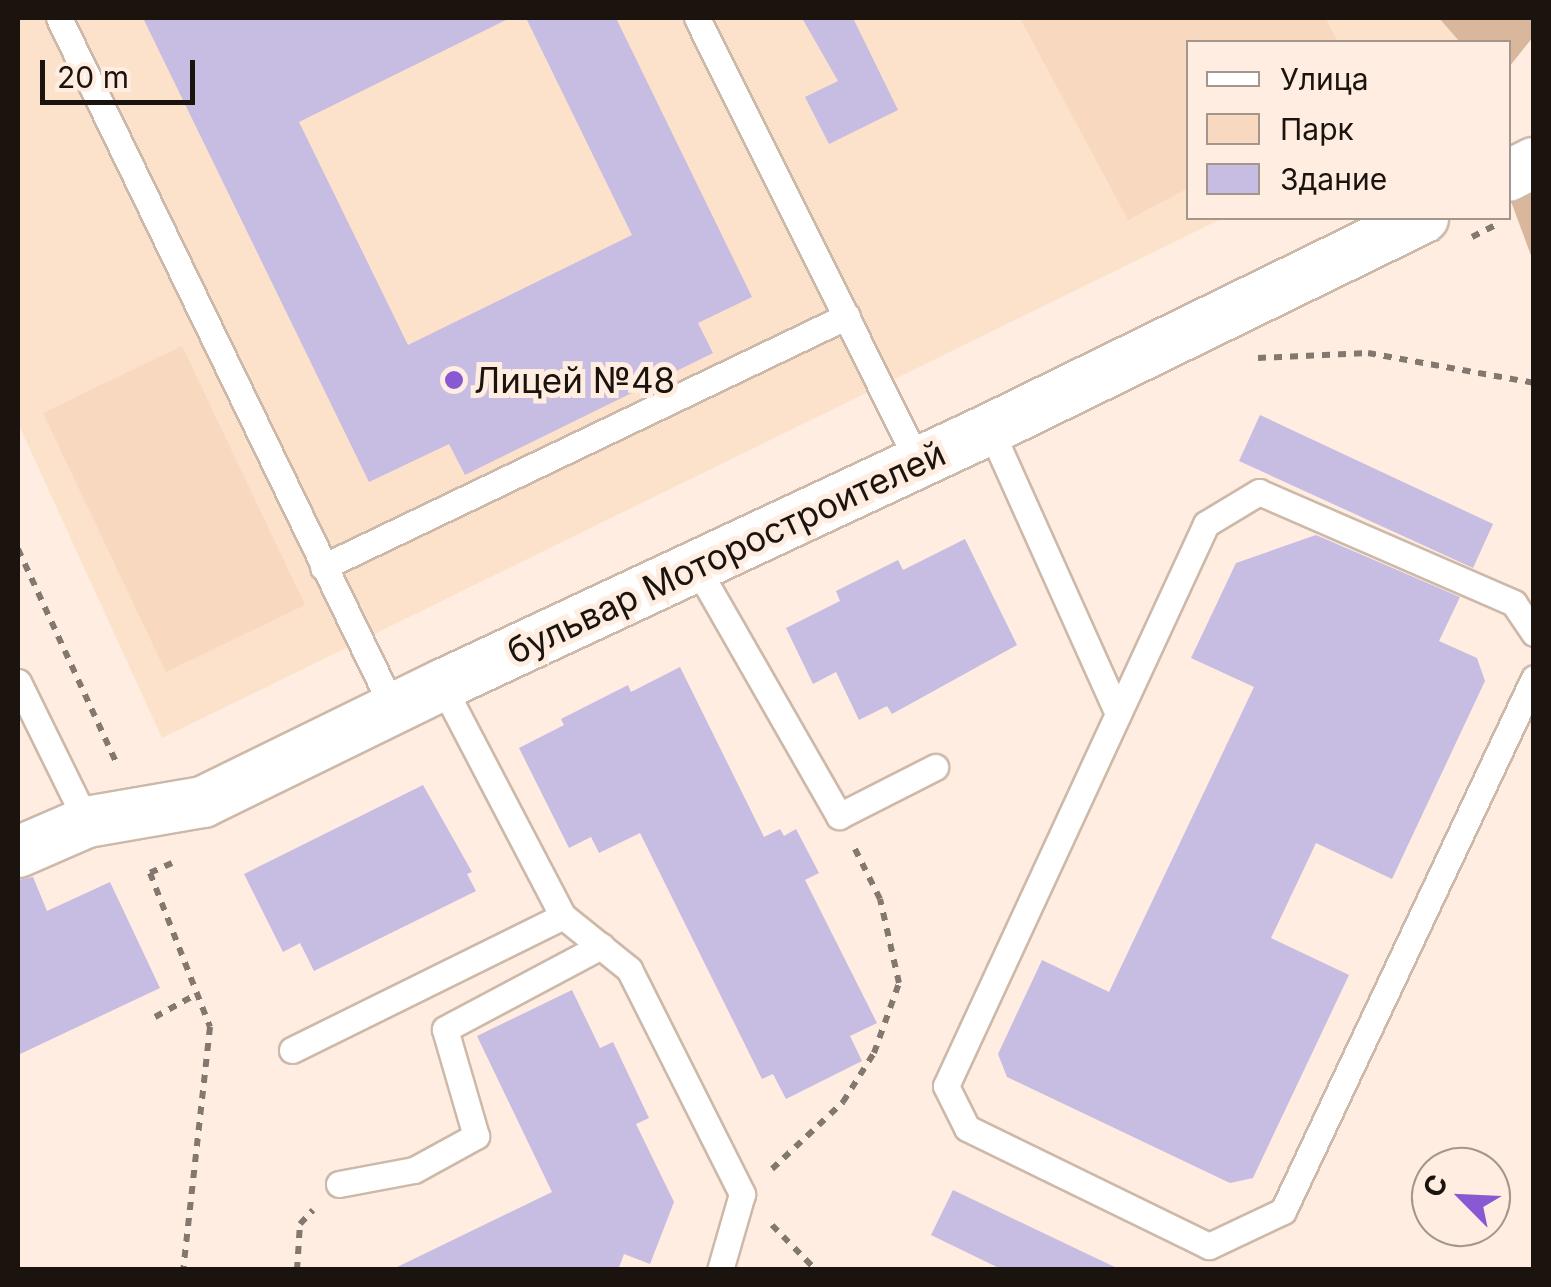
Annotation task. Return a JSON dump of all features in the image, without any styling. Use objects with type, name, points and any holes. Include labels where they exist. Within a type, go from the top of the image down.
[{"type":"street","points":[[1511,175],[1534,164]]},
{"type":"street","name":"бульвар Моторостроителей","points":[[18,852],[106,819],[203,802],[393,708],[920,463],[1419,220]]},
{"type":"lane","points":[[60,18],[393,708]]},
{"type":"lane","points":[[698,18],[920,463]]},
{"type":"lane","points":[[323,566],[846,316]]},
{"type":"lane","points":[[990,429],[1118,714]]},
{"type":"lane","points":[[1534,633],[1514,603],[1260,492],[1206,524],[946,1086],[966,1128],[1209,1246],[1283,1211],[1534,678]]},
{"type":"lane","points":[[697,568],[839,816],[935,767]]},
{"type":"lane","points":[[18,682],[106,819]]},
{"type":"lane","points":[[442,685],[563,916],[629,969],[742,1194],[720,1270]]},
{"type":"lane","points":[[292,1050],[563,916]]},
{"type":"lane","points":[[338,1184],[414,1170],[476,1136],[444,1029],[600,946]]},
{"type":"path","points":[[1240,358],[1368,353],[1534,383]]},
{"type":"path","points":[[18,549],[118,767],[106,819],[150,874]]},
{"type":"path","points":[[816,1269],[742,1194],[791,1154],[843,1102],[874,1053],[899,983],[880,899],[839,816]]},
{"type":"path","points":[[155,1016],[197,994]]},
{"type":"path","points":[[297,1270],[300,1224],[338,1184]]},
{"type":"shaded area","name":"Лицей №48","points":[[18,18],[1455,18],[1469,40],[1186,40],[1186,220],[1219,220],[162,738],[18,423]]},
{"type":"shaded area","points":[[1439,18],[1533,18],[1533,37],[1511,64],[1511,40],[1458,40]]},
{"type":"shaded area","points":[[1533,183],[1533,261],[1511,201],[1511,195]]},
{"type":"green space","points":[[1020,18],[1325,18],[1337,40],[1186,40],[1186,189],[1128,220]]},
{"type":"green space","points":[[182,346],[305,605],[166,672],[43,413]]},
{"type":"building","points":[[143,18],[510,18],[299,122],[408,345],[632,235],[526,18],[616,18],[752,297],[698,323],[713,353],[465,475],[449,444],[369,482]]},
{"type":"building","points":[[802,18],[853,18],[898,110],[829,144],[805,97],[838,81]]},
{"type":"building","points":[[1260,415],[1493,524],[1473,568],[1239,461]]},
{"type":"building","points":[[1316,535],[1460,597],[1439,641],[1477,658],[1485,681],[1392,879],[1316,843],[1271,938],[1349,975],[1253,1178],[1230,1183],[1007,1077],[998,1054],[1042,960],[1109,992],[1254,687],[1191,658],[1236,563]]},
{"type":"building","points":[[965,539],[1017,645],[892,714],[887,706],[859,720],[836,672],[813,684],[786,628],[840,601],[836,591],[898,560],[903,570]]},
{"type":"building","points":[[680,667],[764,837],[780,829],[784,836],[796,829],[819,873],[805,880],[877,1023],[850,1036],[862,1061],[786,1099],[773,1074],[762,1079],[640,833],[599,853],[591,837],[569,848],[519,748],[564,725],[561,719],[628,685],[631,692]]},
{"type":"building","points":[[423,785],[472,872],[467,874],[476,891],[314,971],[300,943],[283,952],[244,874]]},
{"type":"building","points":[[33,877],[47,911],[110,882],[160,988],[18,1055],[18,880]]},
{"type":"building","points":[[572,990],[600,1048],[613,1042],[649,1118],[636,1124],[674,1202],[650,1264],[624,1254],[618,1270],[391,1270],[552,1192],[477,1036]]},
{"type":"building","points":[[953,1190],[1121,1270],[1003,1270],[931,1235]]},
{"type":"place","name":"Лицей №48","points":[[454,380]]}]
